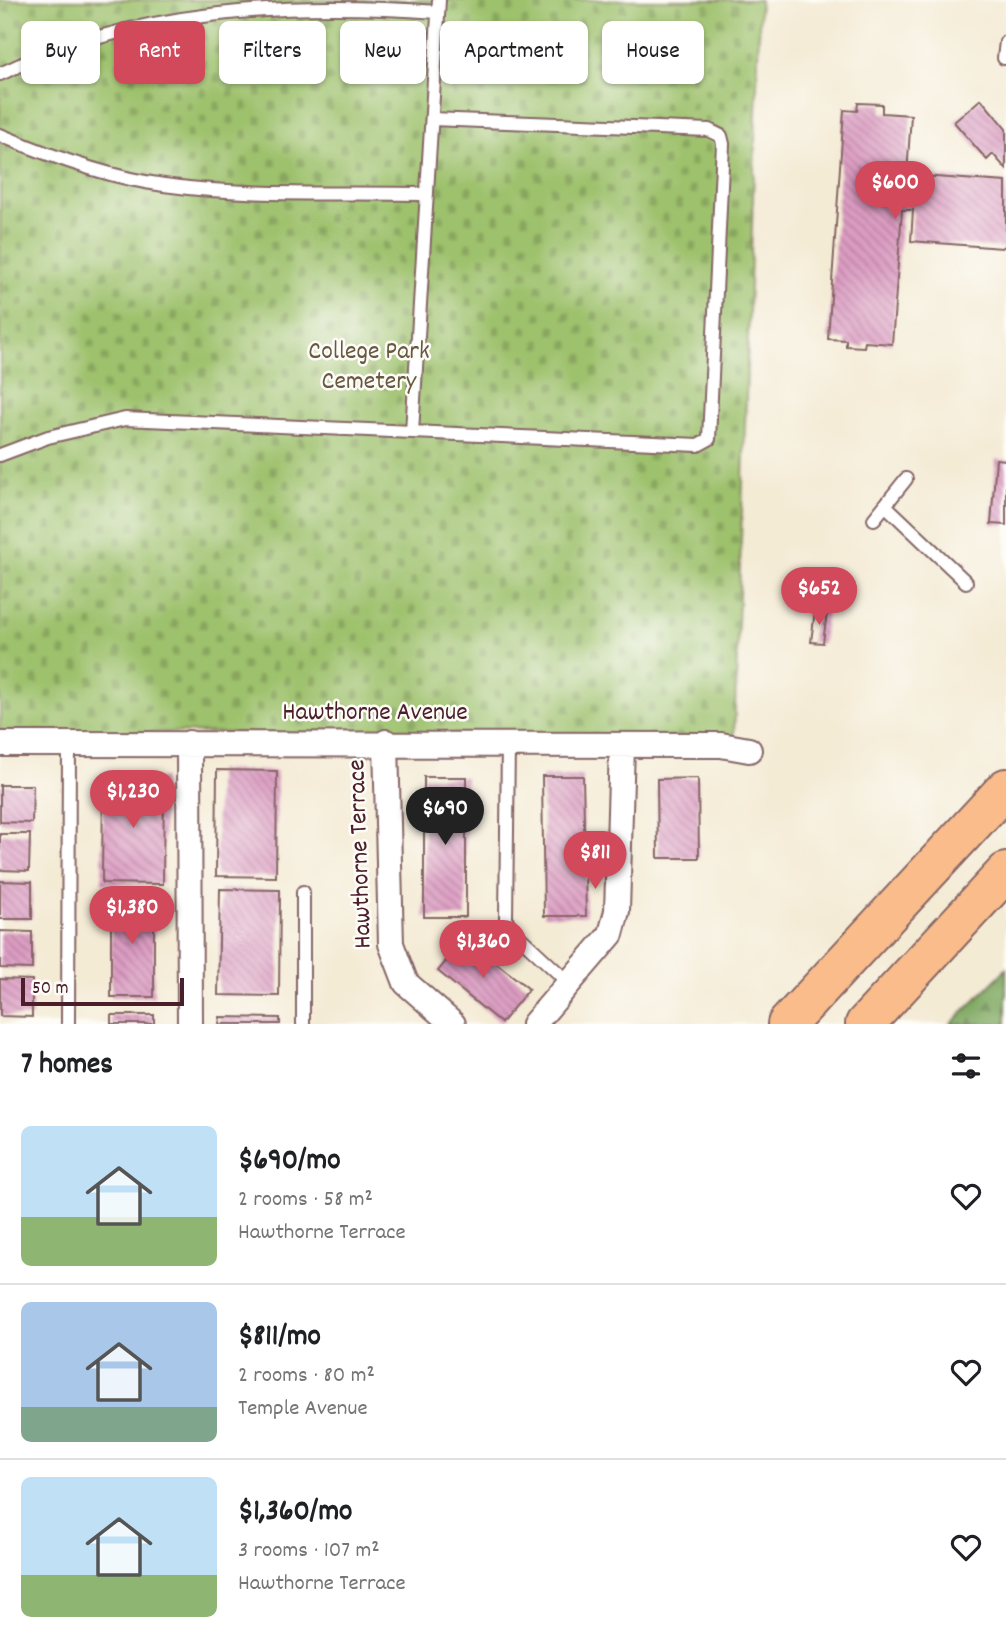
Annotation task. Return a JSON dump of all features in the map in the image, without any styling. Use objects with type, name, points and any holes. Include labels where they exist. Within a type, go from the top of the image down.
[{"type":"highway","points":[[787,1024],[1006,788]]},
{"type":"highway","points":[[865,1024],[1006,872]]},
{"type":"street","name":"Hawthorne Avenue","points":[[0,744],[386,742],[721,745],[749,750]]},
{"type":"street","name":"Hawthorne Terrace","points":[[386,742],[391,944],[406,983],[453,1024]]},
{"type":"street","points":[[189,743],[190,1024]]},
{"type":"street","points":[[534,1024],[611,934],[617,911],[622,746]]},
{"type":"lane","points":[[0,74],[34,58],[98,37],[193,16],[258,9],[439,6],[412,432]]},
{"type":"lane","points":[[1004,58],[1006,42]]},
{"type":"lane","points":[[0,456],[48,437],[125,419],[698,445],[709,439],[712,431],[723,144],[720,136],[709,130],[432,119]]},
{"type":"lane","points":[[0,135],[47,155],[161,185],[211,190],[427,194]]},
{"type":"lane","points":[[874,519],[906,479]]},
{"type":"lane","points":[[885,505],[966,582]]},
{"type":"lane","points":[[68,1024],[69,744]]},
{"type":"lane","points":[[508,744],[506,919],[512,930],[569,983]]},
{"type":"lane","points":[[303,892],[303,1024]]},
{"type":"green space","name":"College Park Cemetery","points":[[0,0],[760,0],[734,737],[0,731]]},
{"type":"green space","points":[[1006,969],[1006,1024],[951,1024]]},
{"type":"building","points":[[981,99],[1006,129],[1006,169],[993,154],[987,160],[954,122]]},
{"type":"building","points":[[858,103],[882,104],[882,113],[911,115],[907,175],[1006,182],[1006,245],[1002,248],[911,241],[913,210],[902,210],[892,344],[865,342],[864,347],[846,346],[846,340],[828,339],[844,110],[857,111]]},
{"type":"building","points":[[996,459],[1006,460],[1006,525],[991,524]]},
{"type":"building","points":[[815,610],[827,612],[823,643],[811,642]]},
{"type":"building","points":[[217,770],[277,771],[276,877],[216,876]]},
{"type":"building","points":[[542,776],[583,776],[586,916],[544,916]]},
{"type":"building","points":[[103,777],[164,778],[163,884],[102,883]]},
{"type":"building","points":[[424,777],[466,777],[466,917],[424,917]]},
{"type":"building","points":[[698,778],[699,858],[658,858],[657,779]]},
{"type":"building","points":[[0,785],[33,785],[32,823],[0,822]]},
{"type":"building","points":[[0,834],[30,834],[29,871],[0,870]]},
{"type":"building","points":[[0,881],[32,882],[32,919],[0,919]]},
{"type":"building","points":[[220,889],[280,890],[279,996],[218,995]]},
{"type":"building","points":[[111,895],[154,896],[154,997],[111,997]]},
{"type":"building","points":[[0,931],[32,932],[32,969],[0,968]]},
{"type":"building","points":[[465,938],[529,989],[501,1023],[438,971]]},
{"type":"building","points":[[0,979],[32,980],[32,1017],[0,1016]]},
{"type":"building","points":[[111,1015],[154,1015],[154,1024],[111,1024]]},
{"type":"building","points":[[220,1017],[280,1018],[280,1024],[219,1024]]}]
